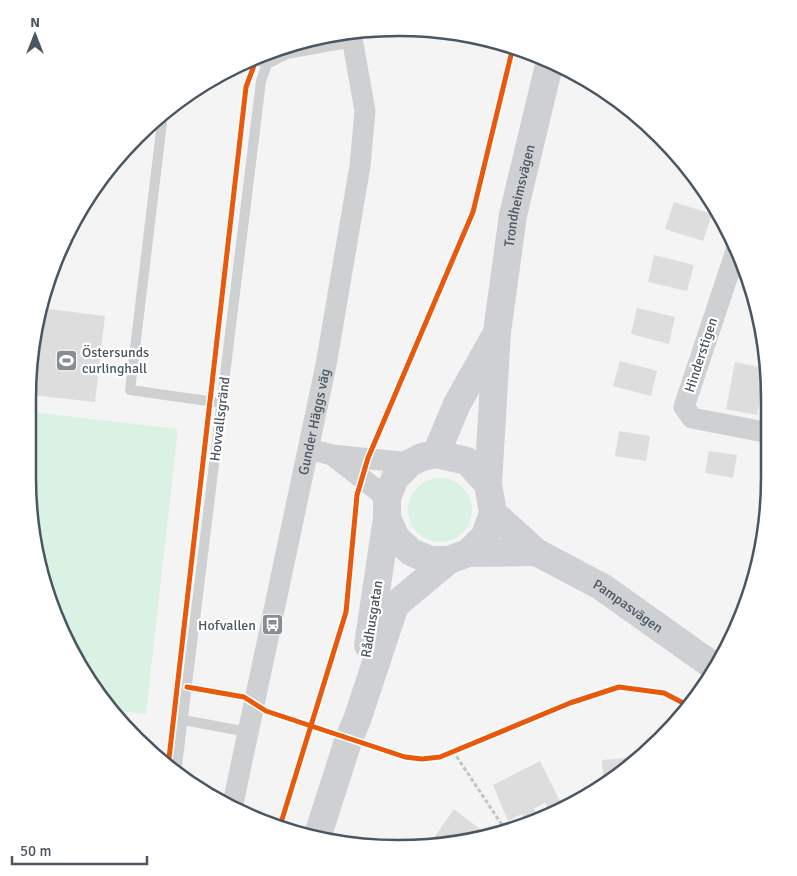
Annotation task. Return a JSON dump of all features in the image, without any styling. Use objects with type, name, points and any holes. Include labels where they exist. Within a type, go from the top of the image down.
[{"type":"main road","name":"Trondheimsvägen","points":[[488,484],[498,332],[513,215],[548,69]]},
{"type":"main road","name":"Trondheimsvägen","points":[[436,454],[457,404],[498,332]]},
{"type":"main road","points":[[436,454],[467,461],[488,484],[493,513],[485,536],[459,557],[430,560],[410,552],[396,538],[387,508],[395,478],[410,463],[422,457],[436,454]]},
{"type":"main road","name":"Rådhusgatan","points":[[357,720],[387,508]]},
{"type":"main road","name":"Pampasvägen","points":[[493,513],[536,552],[602,587],[709,663]]},
{"type":"main road","name":"Pampasvägen","points":[[459,557],[536,552]]},
{"type":"main road","name":"Rådhusgatan","points":[[319,831],[395,605],[459,557]]},
{"type":"street","name":"Gunder Häggs väg","points":[[234,800],[326,365],[360,166],[365,111],[352,39]]},
{"type":"street","name":"Hinderstigen","points":[[733,260],[684,407],[692,418],[761,431]]},
{"type":"street","points":[[309,448],[332,454],[410,463]]},
{"type":"street","points":[[332,454],[387,508]]},
{"type":"lane","points":[[263,63],[267,64],[287,54],[331,42]]},
{"type":"lane","name":"Hovvallsgränd","points":[[177,764],[261,81],[267,64]]},
{"type":"lane","points":[[162,125],[130,390],[222,403]]},
{"type":"lane","points":[[183,720],[248,732]]},
{"type":"path","points":[[446,754],[462,748]]},
{"type":"path","points":[[453,751],[502,824]]},
{"type":"green space","points":[[36,413],[178,429],[146,714],[122,711],[111,698],[85,659],[55,594],[39,525],[36,477]]},
{"type":"green space","points":[[440,478],[458,484],[466,492],[472,510],[466,528],[458,536],[440,542],[422,536],[414,528],[408,510],[414,492],[422,484]]},
{"type":"building","points":[[674,202],[710,213],[711,216],[703,241],[665,229]]},
{"type":"building","points":[[654,255],[694,265],[687,291],[648,282]]},
{"type":"building","points":[[637,308],[675,317],[669,344],[631,334]]},
{"type":"building","name":"Östersunds curlinghall","points":[[48,309],[105,316],[95,402],[36,396],[39,351]]},
{"type":"building","points":[[620,361],[657,371],[651,396],[613,386]]},
{"type":"building","points":[[735,362],[759,367],[761,394],[757,415],[726,409]]},
{"type":"building","points":[[619,431],[650,436],[646,461],[615,456]]},
{"type":"building","points":[[709,451],[737,455],[733,478],[705,473]]},
{"type":"building","points":[[627,758],[603,777],[602,760]]},
{"type":"building","points":[[540,761],[560,801],[548,807],[545,803],[534,808],[536,813],[524,817],[522,814],[508,821],[493,785]]},
{"type":"building","points":[[454,809],[481,830],[446,837],[434,838]]},
{"type":"cycle path","points":[[282,821],[346,612],[357,495],[368,458],[473,212],[511,54]]},
{"type":"cycle path","points":[[169,758],[246,87],[254,67]]},
{"type":"cycle path","points":[[187,687],[244,697],[266,711],[405,757],[422,759],[440,757],[570,703],[619,687],[664,693],[682,702]]},
{"type":"place","name":"Östersunds curlinghall","points":[[66,360]]},
{"type":"place","name":"Hofvallen","points":[[272,625]]}]
